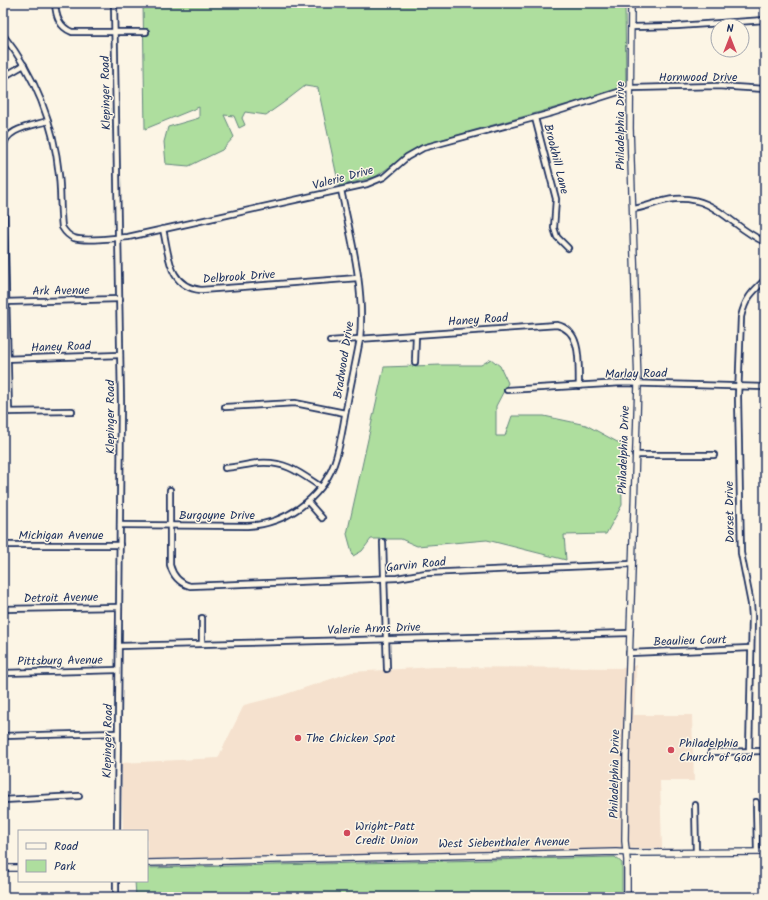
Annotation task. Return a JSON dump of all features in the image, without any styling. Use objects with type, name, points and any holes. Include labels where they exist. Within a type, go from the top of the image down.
[{"type":"main road","name":"Philadelphia Drive","points":[[627,897],[625,840],[626,778],[638,384],[630,128],[631,3]]},
{"type":"main road","name":"West Siebenthaler Avenue","points":[[148,863],[616,852],[765,852]]},
{"type":"main road","points":[[3,868],[18,868]]},
{"type":"street","points":[[55,3],[60,24],[67,30],[78,33],[146,32]]},
{"type":"street","name":"Klepinger Road","points":[[114,3],[120,299],[120,544],[117,830]]},
{"type":"street","points":[[632,27],[677,26],[765,20]]},
{"type":"street","name":"Valerie Drive","points":[[3,35],[24,65],[34,85],[48,121],[58,165],[62,222],[65,232],[74,239],[119,238],[341,190],[371,182],[384,177],[407,157],[423,148],[535,118],[631,88]]},
{"type":"street","points":[[3,77],[24,65]]},
{"type":"street","name":"Hornwood Drive","points":[[631,88],[717,86],[765,89]]},
{"type":"street","name":"Brookhill Lane","points":[[535,118],[556,199],[554,228],[557,237],[568,248]]},
{"type":"street","points":[[3,149],[5,140],[12,133],[48,121]]},
{"type":"street","points":[[3,170],[5,359],[9,411]]},
{"type":"street","name":"Bradwood Drive","points":[[308,502],[321,487],[334,465],[360,339],[361,312],[358,278],[341,190]]},
{"type":"street","points":[[633,209],[675,199],[684,198],[699,201],[717,209],[745,231],[765,242]]},
{"type":"street","name":"Delbrook Drive","points":[[163,229],[175,275],[179,281],[191,288],[201,290],[358,278]]},
{"type":"street","name":"Dorset Drive","points":[[749,751],[752,608],[741,553],[738,386],[741,317],[743,309],[749,296],[765,280]]},
{"type":"street","name":"Ark Avenue","points":[[5,302],[120,299]]},
{"type":"street","name":"Haney Road","points":[[330,341],[554,325],[562,326],[571,332],[576,341],[579,386]]},
{"type":"street","points":[[415,362],[416,335]]},
{"type":"street","name":"Haney Road","points":[[5,359],[120,355]]},
{"type":"street","name":"Marlay Road","points":[[507,390],[622,383],[765,387]]},
{"type":"street","points":[[225,406],[295,403],[345,413]]},
{"type":"street","points":[[3,412],[72,411]]},
{"type":"street","points":[[635,455],[714,455]]},
{"type":"street","points":[[225,468],[258,463],[283,465],[293,469],[321,487]]},
{"type":"street","name":"Garvin Road","points":[[170,490],[170,565],[172,572],[177,579],[190,586],[384,578],[403,577],[426,573],[632,564]]},
{"type":"street","points":[[308,502],[322,518]]},
{"type":"street","name":"Burgoyne Drive","points":[[120,525],[247,526],[263,524],[285,517],[308,502]]},
{"type":"street","points":[[383,542],[387,669]]},
{"type":"street","name":"Michigan Avenue","points":[[3,545],[120,544]]},
{"type":"street","name":"Detroit Avenue","points":[[3,609],[119,607]]},
{"type":"street","points":[[202,618],[202,644]]},
{"type":"street","name":"Valerie Arms Drive","points":[[119,646],[630,633]]},
{"type":"street","name":"Beaulieu Court","points":[[629,653],[751,648]]},
{"type":"street","name":"Pittsburg Avenue","points":[[3,673],[118,670]]},
{"type":"street","points":[[3,736],[117,734]]},
{"type":"street","points":[[711,752],[765,751]]},
{"type":"street","points":[[3,800],[79,796]]},
{"type":"street","points":[[756,802],[757,852]]},
{"type":"street","points":[[695,805],[696,853]]},
{"type":"street","points":[[116,882],[116,897]]},
{"type":"shaded area","points":[[636,665],[634,715],[692,715],[694,781],[660,781],[662,848],[148,859],[148,830],[123,830],[121,763],[218,758],[244,705],[280,696],[352,672],[433,667],[629,668]]},
{"type":"green space","points":[[143,3],[625,3],[626,88],[421,145],[375,177],[339,186],[318,88],[305,86],[266,115],[245,112],[242,118],[245,125],[239,128],[234,116],[224,115],[234,137],[222,150],[189,166],[166,164],[164,142],[168,127],[199,118],[199,107],[145,129]]},
{"type":"green space","points":[[491,359],[500,366],[508,383],[496,406],[496,436],[505,436],[512,416],[544,416],[586,425],[621,444],[622,505],[606,534],[564,535],[566,560],[487,540],[417,546],[401,539],[371,539],[362,551],[353,556],[347,534],[384,367],[481,365]]},
{"type":"green space","points":[[615,857],[622,863],[622,897],[136,897],[135,882],[148,882],[148,868]]},
{"type":"place","name":"The Chicken Spot","points":[[298,738]]},
{"type":"place","name":"Philadelphia Church of God","points":[[671,750]]},
{"type":"place","name":"Wright-Patt Credit Union","points":[[347,833]]}]
